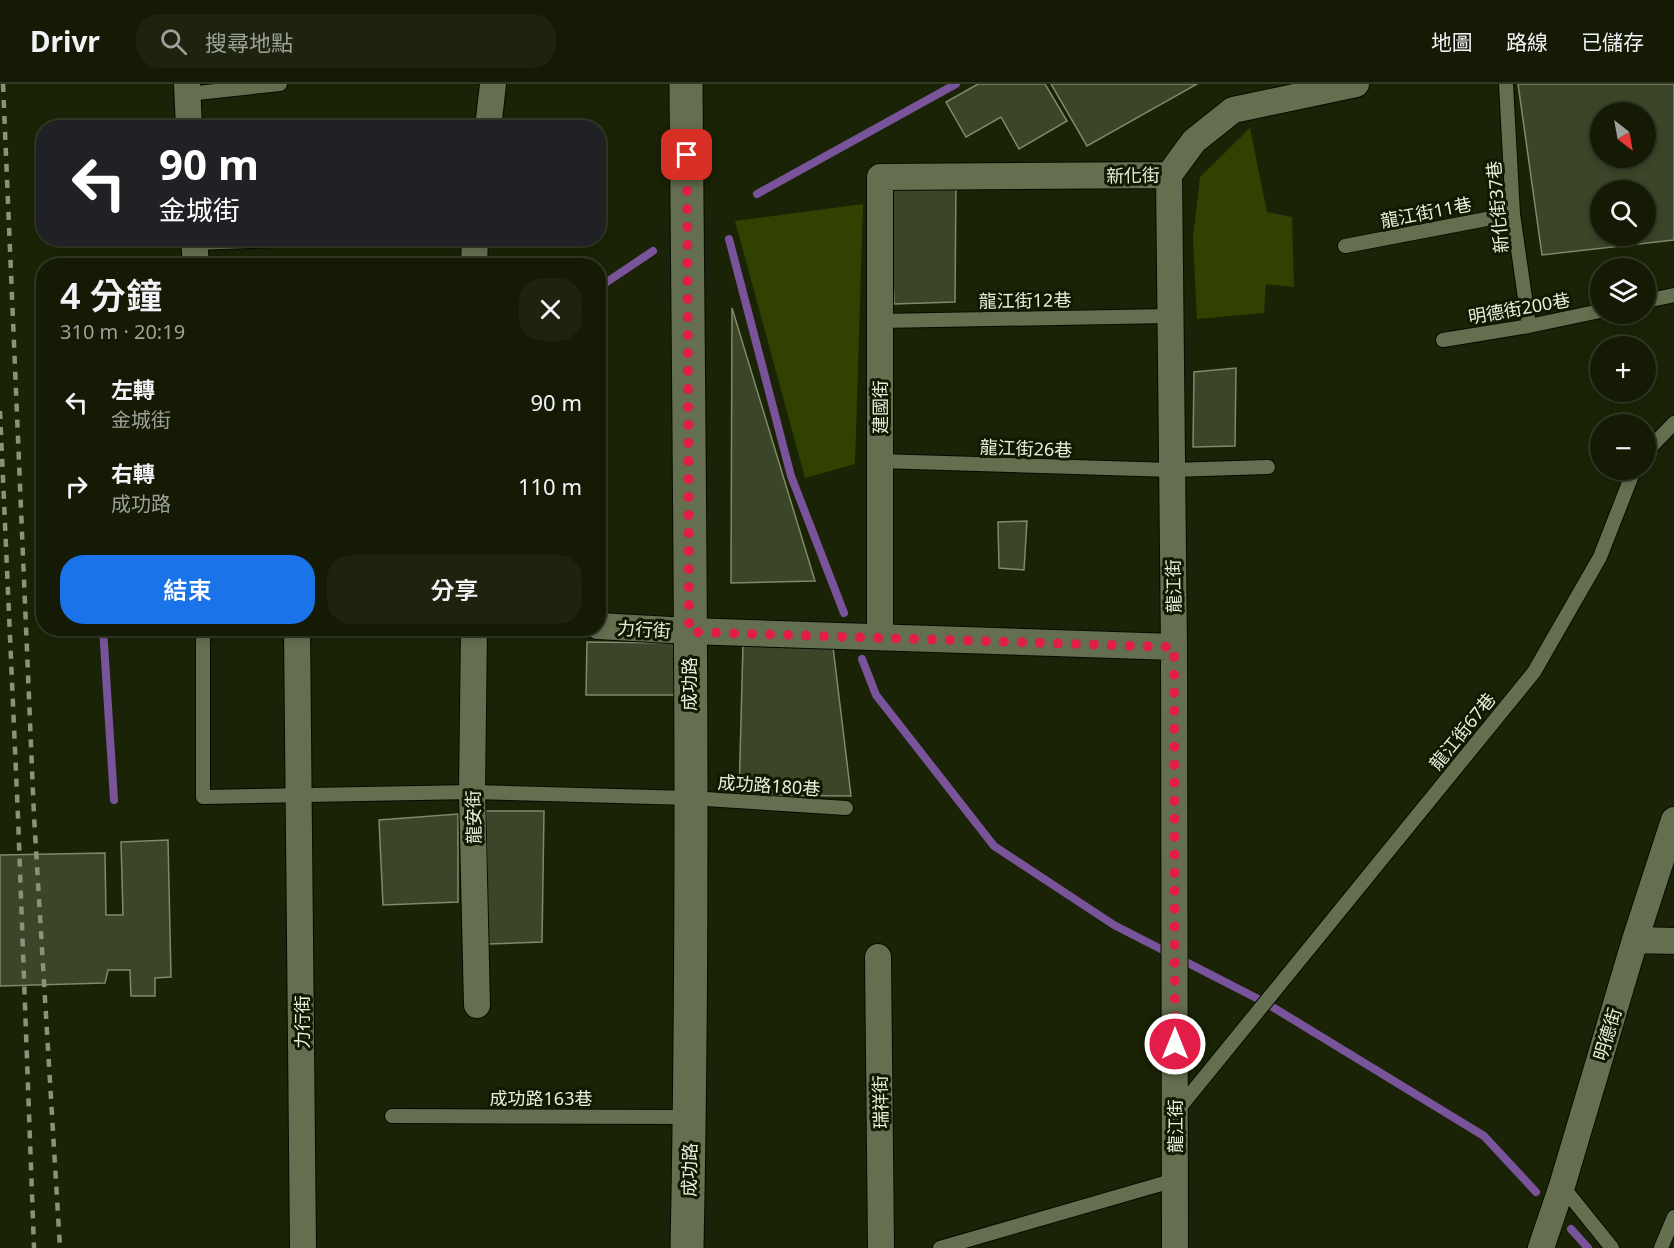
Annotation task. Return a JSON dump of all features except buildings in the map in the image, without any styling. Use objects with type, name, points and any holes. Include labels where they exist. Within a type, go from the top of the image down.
[{"type":"street","points":[[489,120],[493,84]]},
{"type":"street","name":"成功路","points":[[686,84],[690,798],[690,1117],[687,1248]]},
{"type":"street","name":"新化街","points":[[880,177],[1169,175],[1194,141],[1233,110],[1356,84]]},
{"type":"street","points":[[188,89],[189,120]]},
{"type":"street","name":"龍江街","points":[[1169,175],[1174,647],[1175,1248]]},
{"type":"street","name":"建國街","points":[[880,177],[880,637]]},
{"type":"street","name":"力行街","points":[[606,627],[689,632],[1174,647]]},
{"type":"street","name":"力行街","points":[[297,636],[303,1248]]},
{"type":"street","name":"龍安街","points":[[474,636],[472,792],[477,1005]]},
{"type":"street","name":"明德街","points":[[1541,1248],[1674,820]]},
{"type":"street","points":[[1635,940],[1674,940]]},
{"type":"street","name":"瑞祥街","points":[[878,957],[881,1248]]},
{"type":"lane","points":[[188,89],[280,84]]},
{"type":"lane","name":"新化街37巷","points":[[1506,84],[1513,214],[1529,326]]},
{"type":"lane","name":"龍江街11巷","points":[[1346,246],[1513,214]]},
{"type":"lane","points":[[195,249],[230,246]]},
{"type":"lane","points":[[1656,299],[1674,295]]},
{"type":"lane","name":"明德街200巷","points":[[1443,340],[1590,313]]},
{"type":"lane","name":"龍江街12巷","points":[[880,321],[1170,316]]},
{"type":"lane","points":[[1656,442],[1674,423]]},
{"type":"lane","name":"龍江街26巷","points":[[880,461],[1172,470],[1268,467]]},
{"type":"lane","name":"龍江街67巷","points":[[1175,1113],[1534,672],[1600,557],[1630,480]]},
{"type":"lane","points":[[203,636],[203,797],[300,796]]},
{"type":"lane","name":"成功路180巷","points":[[300,796],[472,792],[690,798],[846,808]]},
{"type":"lane","name":"成功路163巷","points":[[392,1116],[690,1117]]},
{"type":"lane","points":[[940,1248],[1175,1180]]},
{"type":"lane","points":[[1562,1186],[1612,1248]]},
{"type":"lane","points":[[1661,1248],[1674,1217]]},
{"type":"green space","points":[[1250,128],[1267,212],[1292,217],[1294,287],[1266,284],[1264,313],[1197,319],[1193,238],[1200,177]]},
{"type":"green space","points":[[863,204],[855,464],[805,478],[735,221]]},
{"type":"waterway","points":[[757,194],[956,84]]},
{"type":"waterway","points":[[729,239],[791,476],[844,613]]},
{"type":"waterway","points":[[606,283],[653,251]]},
{"type":"waterway","points":[[104,636],[114,800]]},
{"type":"waterway","points":[[862,659],[876,695],[994,846],[1114,925],[1266,1003],[1484,1136],[1536,1192]]},
{"type":"waterway","points":[[1571,1229],[1588,1248]]},
{"type":"railway","points":[[3,84],[34,816],[60,1248]]},
{"type":"railway","points":[[0,411],[34,1248]]},
{"type":"route","points":[[687,155],[689,632],[1174,647],[1175,1044]]}]
